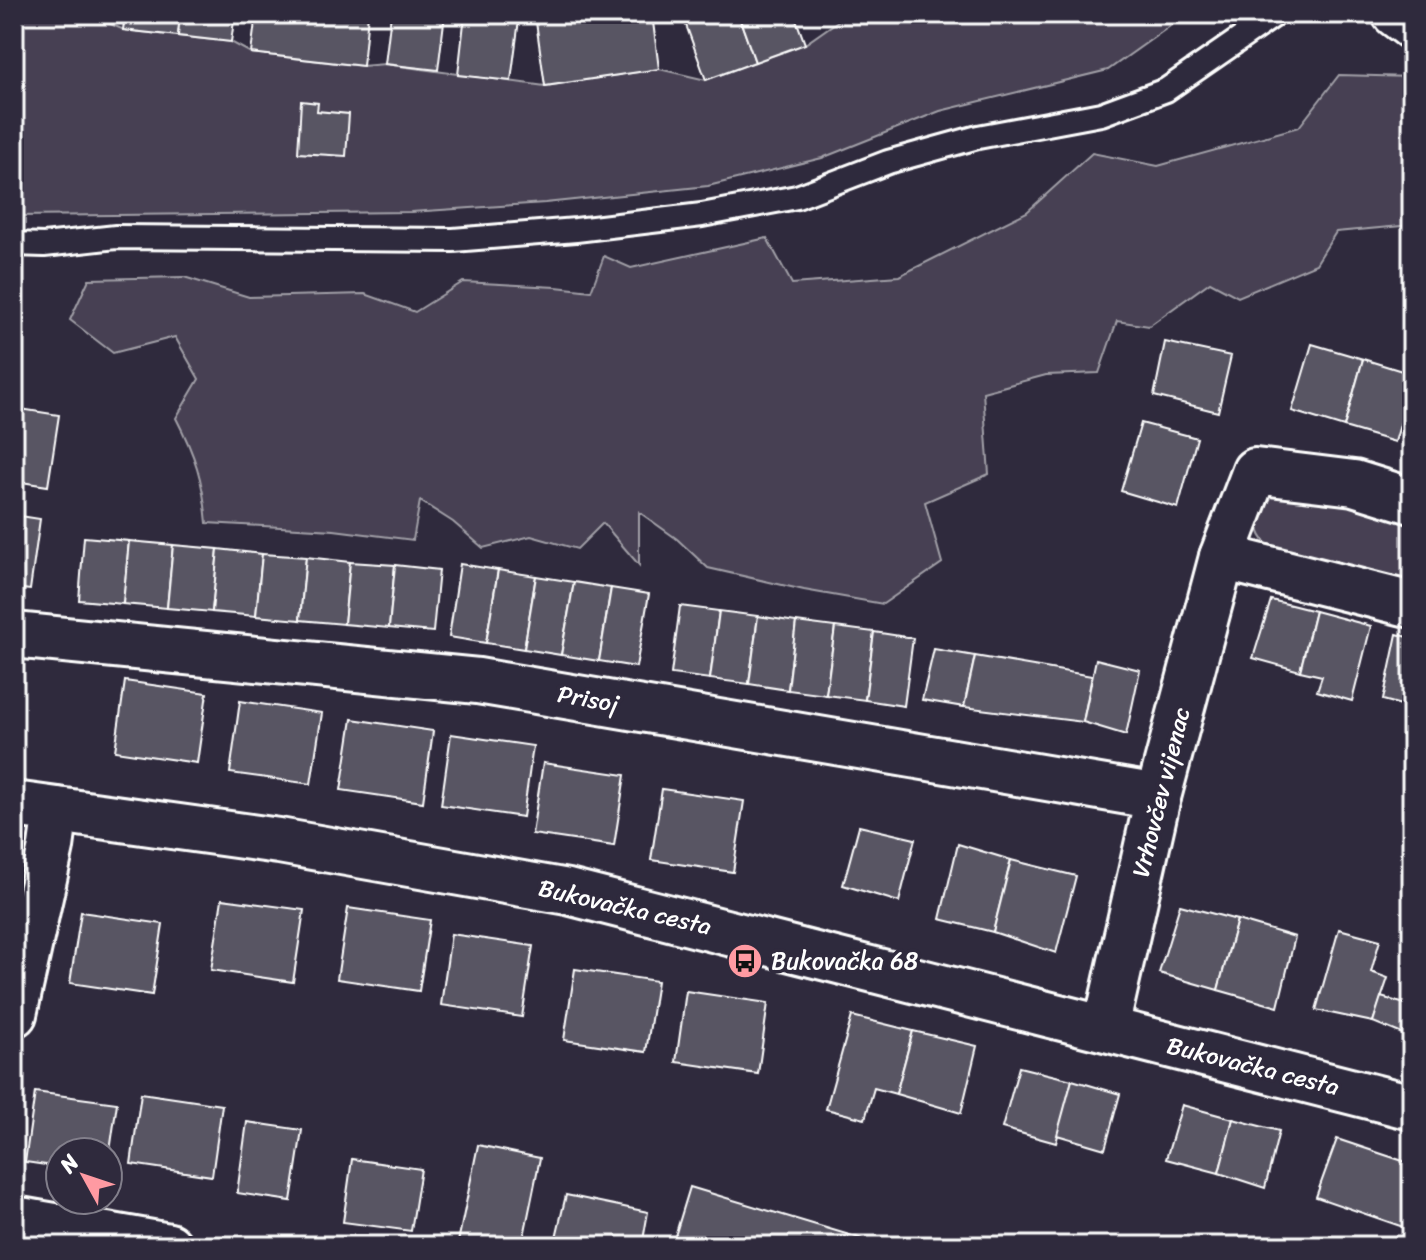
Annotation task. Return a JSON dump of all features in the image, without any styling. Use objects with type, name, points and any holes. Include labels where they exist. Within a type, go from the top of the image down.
[{"type":"street","points":[[1395,14],[1412,27]]},
{"type":"street","name":"Vrhovčev vijenac","points":[[1106,1028],[1158,797],[1222,557],[1255,471],[1354,483],[1412,501]]},
{"type":"street","points":[[1222,557],[1412,605]]},
{"type":"street","name":"Prisoj","points":[[14,635],[478,681],[1158,797]]},
{"type":"street","name":"Bukovačka cesta","points":[[14,804],[279,841],[568,892],[1412,1107]]},
{"type":"street","points":[[14,1014],[51,847],[56,810]]},
{"type":"street","points":[[14,1219],[169,1246]]},
{"type":"lane","points":[[14,244],[44,245],[116,237],[453,240],[576,230],[716,212],[797,197],[888,162],[978,137],[1101,114],[1166,90],[1276,14]]},
{"type":"shaded area","points":[[14,14],[97,18],[124,30],[231,42],[251,53],[362,66],[385,64],[545,86],[659,69],[706,80],[805,44],[848,14],[1187,14],[1108,70],[940,111],[822,158],[708,186],[545,203],[411,212],[14,216]]},
{"type":"shaded area","points":[[1339,75],[1412,77],[1412,225],[1336,232],[1316,264],[1238,297],[1210,282],[1149,326],[1117,321],[1099,373],[1046,375],[983,392],[989,474],[925,502],[942,563],[883,604],[708,568],[677,539],[639,512],[639,565],[603,523],[577,549],[531,536],[483,548],[453,522],[420,501],[413,540],[334,530],[207,523],[197,468],[176,418],[199,379],[175,337],[113,353],[70,320],[89,279],[184,277],[249,297],[365,294],[415,312],[463,282],[591,291],[604,256],[631,268],[767,238],[792,284],[899,276],[1027,212],[1092,153],[1158,166],[1299,127]]},
{"type":"shaded area","points":[[1282,487],[1412,518],[1412,588],[1274,550],[1260,535],[1257,517],[1263,501]]},
{"type":"building","points":[[125,14],[180,14],[178,36],[123,30]]},
{"type":"building","points":[[180,14],[235,14],[231,42],[178,36]]},
{"type":"building","points":[[256,14],[368,14],[363,66],[251,53]]},
{"type":"building","points":[[391,14],[445,14],[438,70],[385,64]]},
{"type":"building","points":[[465,14],[519,20],[511,81],[458,75]]},
{"type":"building","points":[[590,14],[652,14],[659,69],[545,86],[536,22]]},
{"type":"building","points":[[682,14],[738,14],[755,62],[706,80]]},
{"type":"building","points":[[738,14],[794,14],[805,44],[755,62]]},
{"type":"building","points":[[301,101],[318,103],[317,111],[349,114],[346,156],[298,153]]},
{"type":"building","points":[[1165,342],[1231,356],[1218,412],[1154,396]]},
{"type":"building","points":[[1312,344],[1363,359],[1344,427],[1292,411]]},
{"type":"building","points":[[1363,359],[1412,374],[1412,384],[1395,442],[1344,427]]},
{"type":"building","points":[[14,408],[59,415],[48,486],[14,481]]},
{"type":"building","points":[[1141,423],[1197,438],[1178,508],[1121,491]]},
{"type":"building","points":[[14,515],[40,519],[30,590],[14,588]]},
{"type":"building","points":[[84,537],[129,541],[123,604],[79,600]]},
{"type":"building","points":[[129,541],[173,545],[167,608],[123,604]]},
{"type":"building","points":[[173,545],[218,549],[212,612],[167,608]]},
{"type":"building","points":[[218,549],[262,554],[256,616],[212,612]]},
{"type":"building","points":[[262,554],[306,557],[300,620],[256,616]]},
{"type":"building","points":[[306,557],[350,562],[344,624],[300,620]]},
{"type":"building","points":[[350,562],[395,565],[389,628],[344,624]]},
{"type":"building","points":[[460,564],[498,570],[486,643],[449,637]]},
{"type":"building","points":[[395,565],[439,570],[433,632],[389,628]]},
{"type":"building","points":[[498,570],[536,576],[524,649],[486,643]]},
{"type":"building","points":[[536,576],[574,582],[561,655],[524,649]]},
{"type":"building","points":[[574,582],[611,588],[599,661],[561,655]]},
{"type":"building","points":[[611,588],[649,594],[636,667],[599,661]]},
{"type":"building","points":[[1271,600],[1315,611],[1300,671],[1253,658]]},
{"type":"building","points":[[680,606],[719,611],[710,679],[671,674]]},
{"type":"building","points":[[719,611],[758,616],[749,684],[710,679]]},
{"type":"building","points":[[1315,611],[1371,626],[1352,701],[1317,691],[1322,676],[1300,671]]},
{"type":"building","points":[[758,616],[796,622],[788,690],[749,684]]},
{"type":"building","points":[[796,622],[835,627],[826,695],[788,690]]},
{"type":"building","points":[[835,627],[874,632],[865,700],[826,695]]},
{"type":"building","points":[[874,632],[913,638],[904,706],[865,700]]},
{"type":"building","points":[[1397,634],[1412,638],[1412,708],[1383,700]]},
{"type":"building","points":[[934,649],[975,656],[964,707],[922,700]]},
{"type":"building","points":[[975,656],[1092,676],[1083,722],[964,707]]},
{"type":"building","points":[[1096,659],[1140,670],[1126,735],[1083,722]]},
{"type":"building","points":[[125,681],[207,693],[197,763],[115,751]]},
{"type":"building","points":[[240,701],[322,713],[311,784],[230,773]]},
{"type":"building","points":[[352,719],[433,731],[423,802],[341,790]]},
{"type":"building","points":[[451,734],[533,746],[523,817],[441,805]]},
{"type":"building","points":[[543,763],[625,775],[614,846],[532,834]]},
{"type":"building","points":[[662,789],[744,801],[733,872],[651,860]]},
{"type":"building","points":[[859,826],[915,839],[899,902],[843,885]]},
{"type":"building","points":[[958,844],[1011,860],[993,932],[940,919]]},
{"type":"building","points":[[1011,860],[1076,876],[1056,953],[993,932]]},
{"type":"building","points":[[222,899],[304,910],[293,982],[211,970]]},
{"type":"building","points":[[1180,905],[1237,920],[1218,990],[1159,973]]},
{"type":"building","points":[[348,908],[430,920],[419,991],[337,979]]},
{"type":"building","points":[[81,912],[163,924],[152,995],[70,983]]},
{"type":"building","points":[[1237,920],[1295,937],[1278,1007],[1218,990]]},
{"type":"building","points":[[1339,929],[1380,940],[1371,972],[1388,978],[1373,1022],[1316,1010]]},
{"type":"building","points":[[451,934],[533,946],[522,1017],[441,1005]]},
{"type":"building","points":[[575,969],[657,981],[646,1052],[564,1040]]},
{"type":"building","points":[[686,991],[768,1003],[758,1074],[676,1062]]},
{"type":"building","points":[[1381,997],[1412,1006],[1412,1038],[1373,1022]]},
{"type":"building","points":[[852,1016],[913,1031],[896,1094],[874,1088],[865,1119],[826,1109]]},
{"type":"building","points":[[913,1031],[977,1046],[961,1113],[896,1094]]},
{"type":"building","points":[[1019,1067],[1072,1080],[1056,1143],[1002,1128]]},
{"type":"building","points":[[1072,1080],[1120,1094],[1105,1149],[1057,1135]]},
{"type":"building","points":[[35,1092],[117,1103],[112,1136],[44,1136],[44,1165],[25,1162]]},
{"type":"building","points":[[141,1093],[222,1105],[212,1176],[131,1164]]},
{"type":"building","points":[[1182,1105],[1233,1119],[1219,1173],[1166,1159]]},
{"type":"building","points":[[1233,1119],[1279,1131],[1265,1188],[1219,1173]]},
{"type":"building","points":[[247,1122],[302,1130],[291,1201],[237,1193]]},
{"type":"building","points":[[1337,1139],[1412,1164],[1412,1221],[1409,1229],[1316,1197]]},
{"type":"building","points":[[478,1145],[540,1158],[522,1246],[476,1246],[458,1242]]},
{"type":"building","points":[[352,1159],[421,1169],[411,1231],[343,1222]]},
{"type":"building","points":[[690,1187],[886,1246],[672,1246]]},
{"type":"building","points":[[566,1195],[648,1212],[642,1246],[554,1246]]},
{"type":"place","name":"Bukovačka 68","points":[[745,961]]}]
